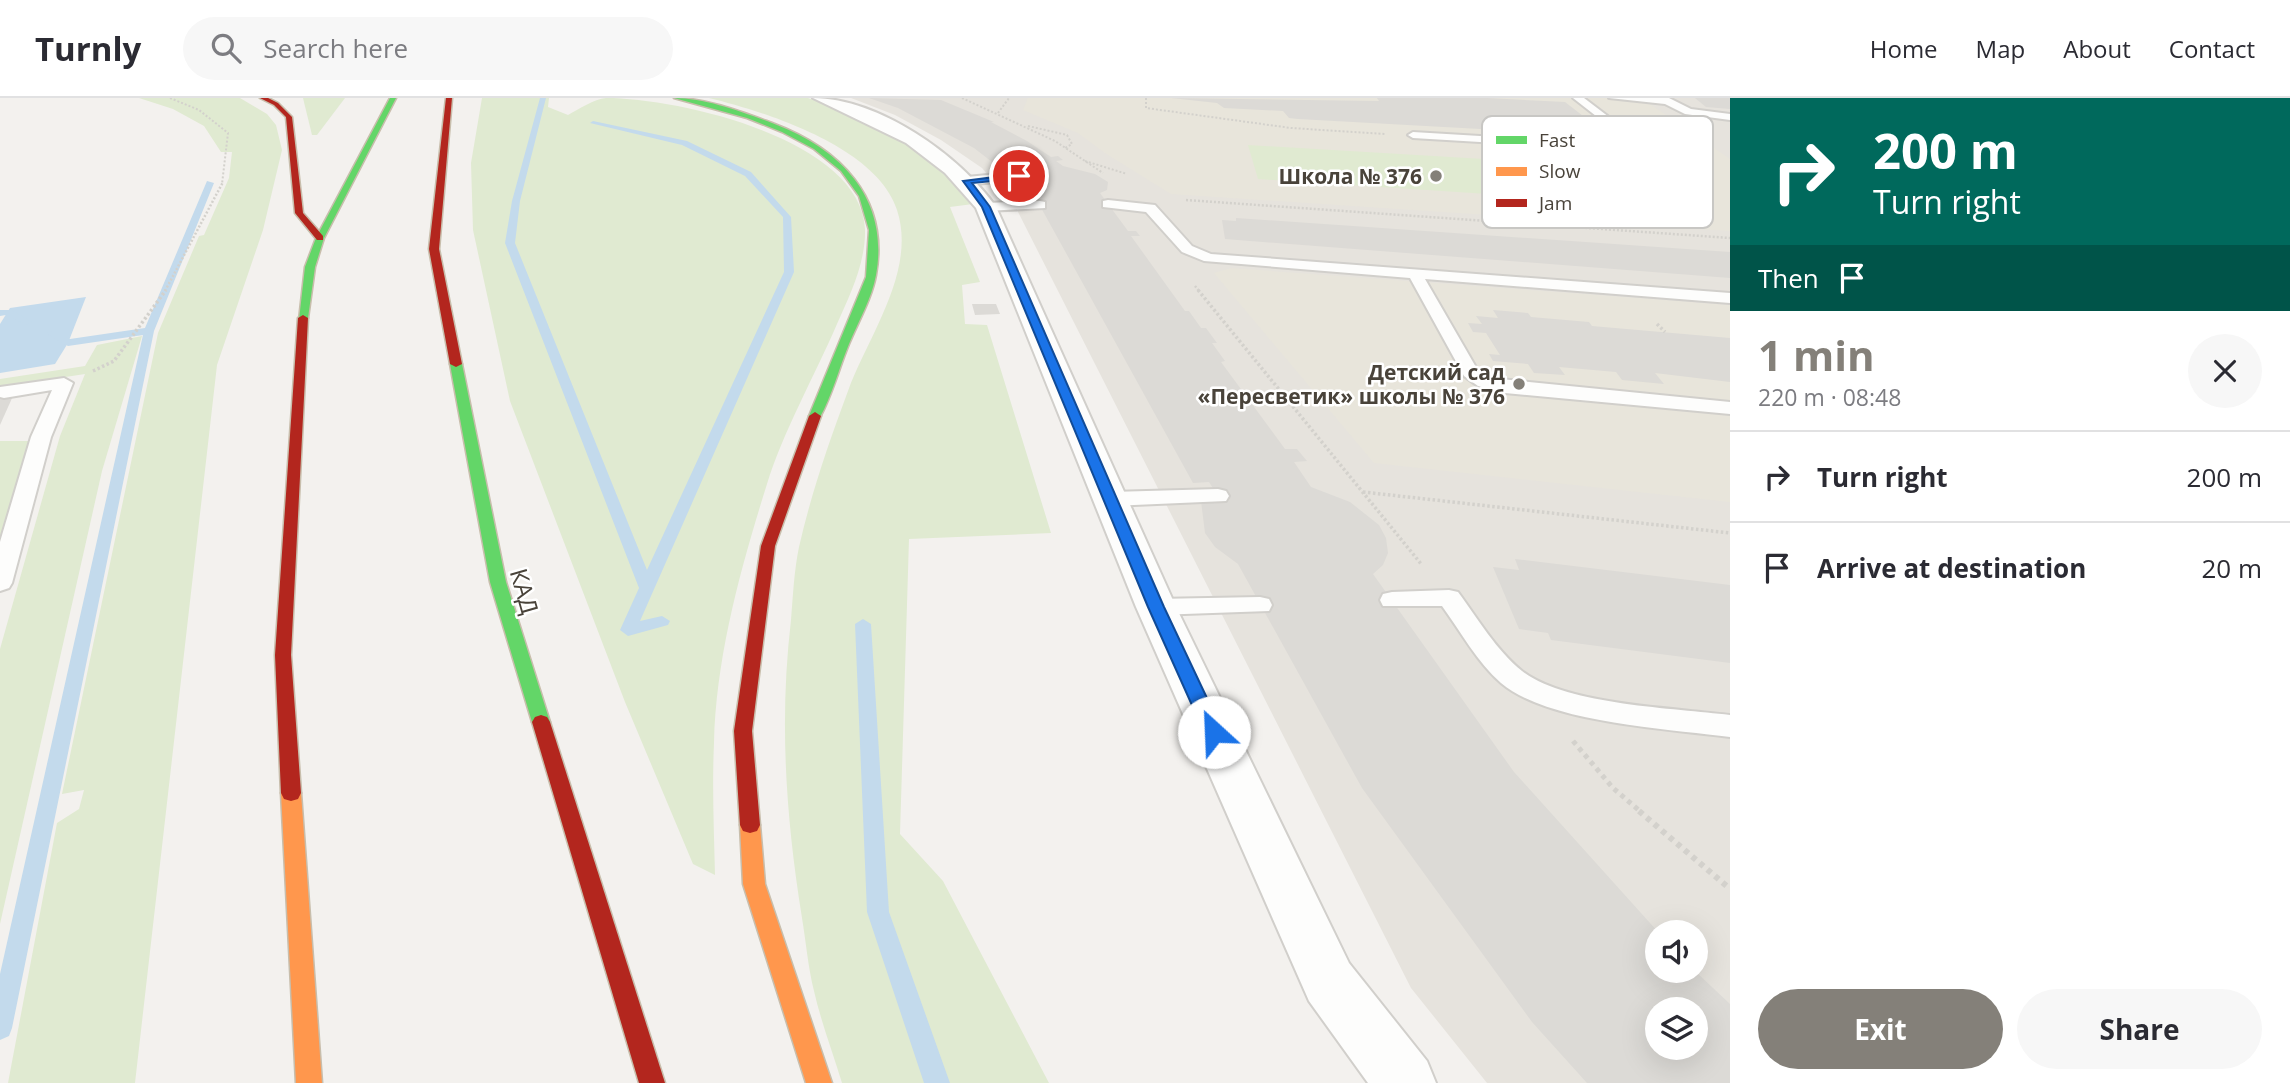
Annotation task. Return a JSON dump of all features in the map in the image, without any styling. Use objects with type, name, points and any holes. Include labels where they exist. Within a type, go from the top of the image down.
[{"type":"highway","points":[[263,98],[276,104],[289,117],[299,213],[320,238]]},
{"type":"highway","points":[[309,1083],[283,655],[299,350],[310,267],[320,238],[393,98]]},
{"type":"highway","name":"КАД","points":[[449,98],[434,250],[495,569],[652,1083]]},
{"type":"highway","points":[[677,98],[774,126],[815,147],[841,165],[860,187],[876,230],[872,274],[821,400],[768,546],[743,731],[754,884],[819,1083]]},
{"type":"street","points":[[821,98],[897,129],[937,154],[976,194],[1156,607],[1329,982],[1405,1083]]},
{"type":"lane","points":[[1578,98],[1602,116]]},
{"type":"lane","points":[[1614,98],[1662,99],[1689,112],[1730,117]]},
{"type":"lane","points":[[1413,135],[1482,139]]},
{"type":"lane","points":[[976,194],[1019,176]]},
{"type":"lane","points":[[976,194],[1040,205]]},
{"type":"lane","points":[[1108,204],[1150,208],[1187,249],[1201,256],[1730,313]]},
{"type":"lane","points":[[1419,281],[1730,298]]},
{"type":"lane","points":[[1419,281],[1470,372],[1484,382],[1505,387],[1730,408]]},
{"type":"lane","points":[[4,392],[64,383]]},
{"type":"lane","points":[[0,583],[41,437],[64,383]]},
{"type":"lane","points":[[1111,499],[1219,496]]},
{"type":"lane","points":[[1392,600],[1449,598],[1507,671],[1524,685],[1578,704],[1730,726]]},
{"type":"lane","points":[[1156,607],[1260,605]]},
{"type":"path","points":[[64,383],[114,362],[171,283],[225,178],[228,133],[199,110],[170,98]]},
{"type":"path","points":[[962,98],[1024,126],[1108,176]]},
{"type":"path","points":[[996,114],[1008,103],[1008,98]]},
{"type":"path","points":[[1146,98],[1146,107],[1291,128],[1413,135]]},
{"type":"path","points":[[1024,126],[1038,126],[1067,135],[1072,144],[1065,148]]},
{"type":"path","points":[[1184,200],[1482,221]]},
{"type":"path","points":[[1586,228],[1730,238]]},
{"type":"path","points":[[1189,278],[1449,598]]},
{"type":"path","points":[[1363,492],[1730,533]]},
{"type":"path","points":[[1568,737],[1613,788],[1730,889]]},
{"type":"shaded area","points":[[851,98],[1730,98],[1730,1083],[1487,1083],[1411,988],[1016,208],[982,168],[941,140],[895,115]]},
{"type":"shaded area","name":"Школа № 376","points":[[1028,98],[1641,98],[1667,116],[1482,116],[1482,215],[1171,194],[1078,133],[1023,110]]},
{"type":"shaded area","name":"Школа № 376","points":[[1713,147],[1730,159],[1730,231],[1685,228],[1713,228]]},
{"type":"shaded area","name":"Детский сад «Пересветик» школы № 376","points":[[1231,268],[1730,305],[1730,502],[1374,463],[1214,273]]},
{"type":"green space","points":[[139,98],[240,98],[267,114],[276,125],[282,150],[263,230],[217,365],[135,1083],[8,1083],[57,823],[79,809],[84,790],[62,794],[158,333],[199,236],[204,235],[229,178],[232,152],[221,152],[204,126],[173,109]]},
{"type":"green space","points":[[303,98],[345,98],[317,135],[312,135]]},
{"type":"green space","points":[[482,98],[549,98],[548,107],[568,115],[606,98],[676,106],[719,116],[761,130],[800,148],[833,171],[856,198],[865,229],[860,266],[847,302],[774,464],[748,547],[725,645],[716,710],[713,776],[715,875],[693,864],[625,702],[510,401],[473,230],[471,163]]},
{"type":"green space","points":[[709,98],[808,98],[859,116],[928,155],[973,204],[950,207],[980,282],[962,285],[965,324],[987,325],[1051,533],[909,539],[900,834],[943,881],[1049,1083],[842,1083],[812,982],[796,881],[786,770],[787,658],[796,565],[809,507],[848,391],[896,280],[901,256],[901,233],[897,210],[886,188],[867,168],[844,151],[788,123]]},
{"type":"green space","points":[[1248,145],[1482,159],[1482,194],[1258,179]]},
{"type":"green space","points":[[142,336],[102,471],[0,924],[0,649],[60,436],[85,374],[0,387],[0,379],[85,366],[97,345]]},
{"type":"green space","points":[[0,441],[29,441],[0,558]]},
{"type":"water","points":[[86,297],[68,343],[55,364],[0,373],[0,324],[10,308]]},
{"type":"building","points":[[869,98],[941,100],[994,122],[991,122],[1051,157],[1058,156],[1063,160],[1056,161],[1063,166],[1095,174],[1108,182],[1107,190],[1100,193],[1128,231],[1136,231],[1140,236],[1131,236],[1185,311],[1189,311],[1201,328],[1206,328],[1217,343],[1212,343],[1225,361],[1221,362],[1285,449],[1297,449],[1307,461],[1294,462],[1311,487],[1350,502],[1379,525],[1386,538],[1388,553],[1383,565],[1373,574],[1514,772],[1647,920],[1645,920],[1645,983],[1708,983],[1730,1004],[1730,1083],[1587,1083],[1532,1022],[1362,788],[1238,564],[1215,547],[1205,533],[1201,501],[1218,496],[1209,482],[1193,483],[1034,195],[1015,186],[1013,177],[1020,177],[1013,171],[1005,172],[974,148],[898,108]]},
{"type":"building","points":[[1171,98],[1379,101],[1377,98],[1487,98],[1565,102],[1583,116],[1482,116],[1482,129],[1298,119],[1289,118],[1283,111],[1224,108],[1217,103]]},
{"type":"building","points":[[1695,98],[1730,98],[1730,109],[1706,107]]},
{"type":"building","points":[[1236,218],[1730,252],[1730,278],[1225,239],[1222,220],[1236,221]]},
{"type":"building","points":[[972,304],[996,304],[1000,314],[975,315]]},
{"type":"building","points":[[1493,310],[1528,313],[1531,317],[1589,322],[1592,326],[1730,338],[1730,382],[1655,373],[1664,384],[1622,380],[1616,372],[1559,367],[1565,375],[1534,373],[1528,364],[1493,361],[1489,354],[1500,355],[1486,333],[1473,332],[1468,323],[1482,324],[1476,316],[1498,318]]},
{"type":"building","points":[[13,396],[0,425],[0,398]]},
{"type":"building","points":[[1515,559],[1730,585],[1730,663],[1551,640],[1548,633],[1519,629],[1493,567],[1519,570]]},
{"type":"waterway","points":[[543,98],[516,201],[510,243],[647,588]]},
{"type":"waterway","points":[[593,123],[684,143],[748,174],[787,217],[789,272],[647,588]]},
{"type":"waterway","points":[[149,331],[210,183]]},
{"type":"waterway","points":[[0,313],[8,312],[27,322]]},
{"type":"waterway","points":[[0,1028],[149,331]]},
{"type":"waterway","points":[[50,333],[68,343],[149,331]]},
{"type":"waterway","points":[[647,588],[628,630],[662,621]]},
{"type":"waterway","points":[[863,624],[878,912],[937,1083]]},
{"type":"traffic: fast","points":[[303,318],[310,267],[320,238],[393,98]]},
{"type":"traffic: fast","points":[[677,98],[750,117],[785,130],[817,147],[844,169],[863,196],[873,230],[871,277],[815,416]]},
{"type":"traffic: fast","points":[[456,364],[498,582],[541,722]]},
{"type":"traffic: slow","points":[[291,793],[309,1083]]},
{"type":"traffic: slow","points":[[750,825],[754,884],[819,1083]]},
{"type":"traffic: jam","points":[[263,98],[276,104],[289,117],[299,213],[320,238]]},
{"type":"traffic: jam","points":[[449,98],[434,249],[456,364]]},
{"type":"traffic: jam","points":[[291,793],[283,655],[303,318]]},
{"type":"traffic: jam","points":[[750,825],[743,731],[768,546],[815,416]]},
{"type":"traffic: jam","points":[[541,722],[652,1083]]},
{"type":"place","name":"Школа № 376","points":[[1436,176]]},
{"type":"place","name":"Детский сад «Пересветик» школы № 376","points":[[1519,384]]},
{"type":"route","points":[[1019,176],[967,181],[986,207],[1156,607],[1214,732]]}]
